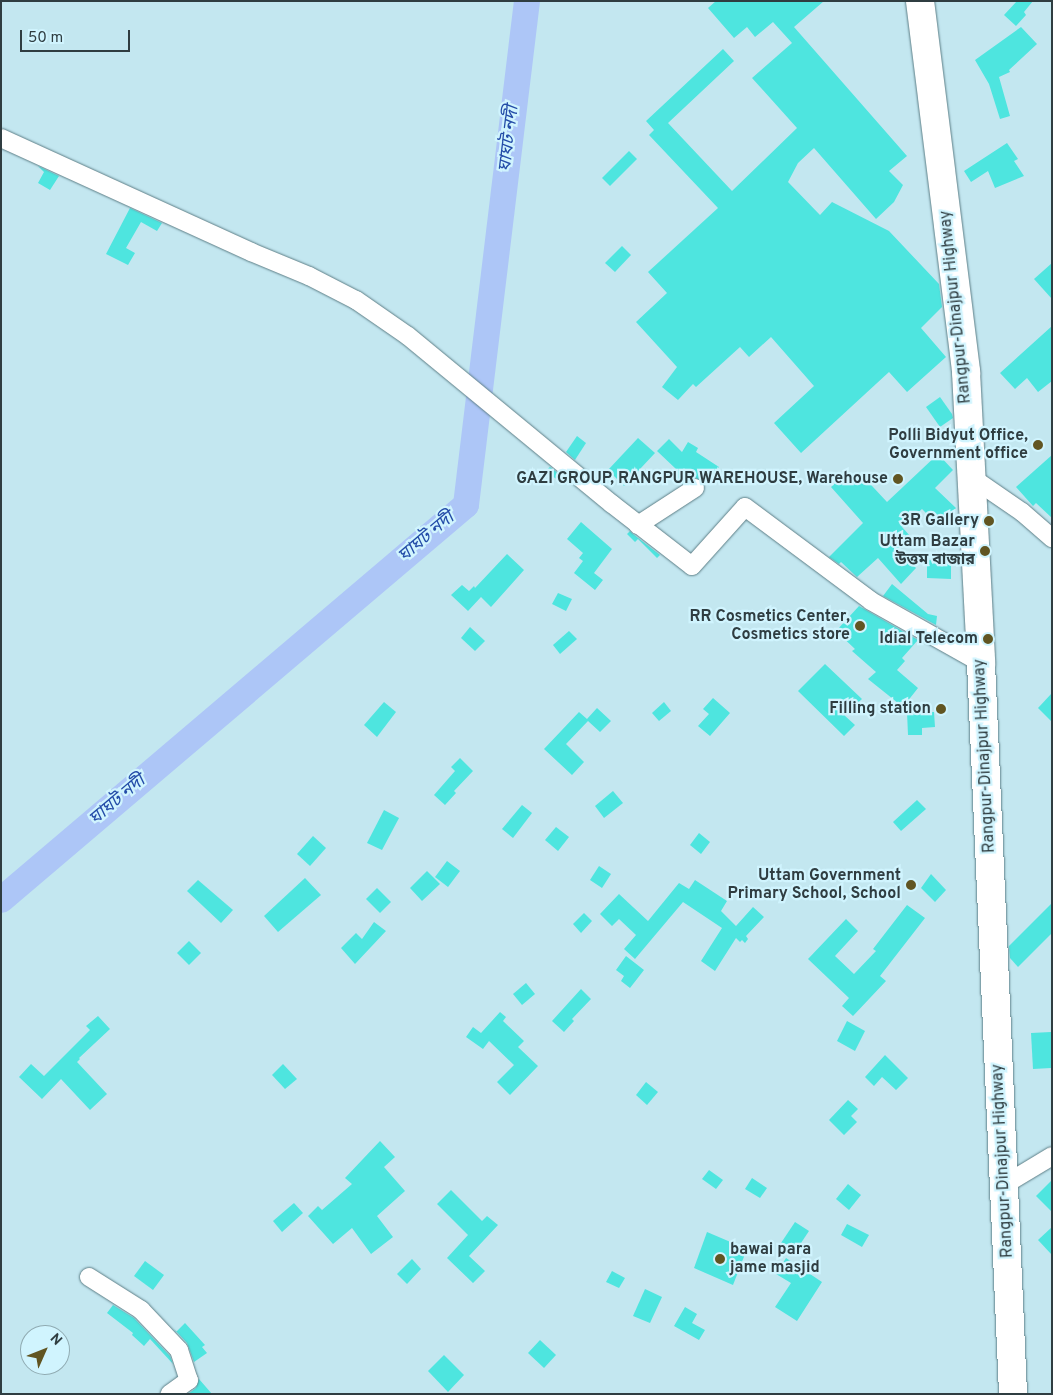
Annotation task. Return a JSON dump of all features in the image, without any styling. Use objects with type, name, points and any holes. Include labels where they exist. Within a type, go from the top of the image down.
[{"type":"highway","name":"Rangpur-Dinajpur Highway","points":[[920,1],[966,372],[981,663],[1013,1394]]},
{"type":"street","points":[[1,138],[251,252],[309,276],[356,300],[408,336],[638,525],[692,566],[745,507],[871,601],[981,663]]},
{"type":"street","points":[[971,477],[1022,512],[1052,538]]},
{"type":"street","points":[[638,525],[695,488]]},
{"type":"street","points":[[1004,1184],[1052,1156]]},
{"type":"street","points":[[89,1277],[141,1310],[179,1350],[189,1380],[170,1394]]},
{"type":"building","points":[[716,1],[824,1],[794,27],[907,156],[889,171],[903,185],[894,202],[876,219],[814,148],[798,163],[788,182],[820,215],[832,202],[889,231],[939,284],[942,307],[921,328],[946,357],[907,392],[889,372],[801,453],[774,423],[814,386],[771,337],[749,357],[740,347],[696,387],[693,384],[678,400],[662,387],[677,367],[636,322],[667,293],[648,272],[718,208],[649,135],[654,130],[646,121],[723,49],[734,61],[668,123],[732,191],[797,128],[752,78],[792,43],[773,22],[755,37],[747,27],[734,38],[708,8]]},
{"type":"building","points":[[1017,1],[1033,1],[1024,12],[1026,15],[1016,26],[1004,15]]},
{"type":"building","points":[[1021,27],[1037,44],[1009,70],[1010,72],[999,77],[1010,116],[1000,119],[989,84],[975,60]]},
{"type":"building","points":[[1007,143],[1018,159],[1014,161],[1024,176],[995,188],[988,171],[971,182],[964,171]]},
{"type":"building","points":[[629,151],[637,159],[610,186],[602,178]]},
{"type":"building","points":[[38,166],[59,176],[50,190],[38,183],[44,172]]},
{"type":"building","points":[[130,208],[162,223],[157,231],[141,222],[126,248],[135,253],[128,265],[106,254]]},
{"type":"building","points":[[622,246],[631,255],[615,272],[605,263]]},
{"type":"building","points":[[1052,263],[1052,299],[1034,279]]},
{"type":"building","points":[[1052,326],[1052,381],[1038,392],[1027,378],[1015,389],[1000,373]]},
{"type":"building","points":[[940,397],[953,418],[940,427],[926,407]]},
{"type":"building","points":[[577,436],[586,443],[575,460],[566,452]]},
{"type":"building","points":[[638,438],[655,453],[624,486],[608,470]]},
{"type":"building","points":[[669,439],[682,452],[688,442],[698,448],[696,452],[719,467],[711,479],[709,477],[703,482],[694,477],[682,484],[672,472],[676,469],[657,451]]},
{"type":"building","points":[[938,454],[953,470],[935,488],[956,508],[939,526],[922,509],[902,527],[911,537],[897,549],[916,568],[901,584],[878,558],[857,577],[841,562],[839,564],[829,557],[863,523],[831,487],[841,478],[846,484],[859,472],[887,502]]},
{"type":"building","points":[[1052,455],[1052,518],[1036,503],[1033,506],[1016,487]]},
{"type":"building","points":[[550,467],[568,481],[565,485],[545,471]]},
{"type":"building","points":[[581,522],[612,549],[594,573],[603,580],[595,590],[574,573],[583,561],[579,558],[583,553],[567,539]]},
{"type":"building","points":[[630,531],[660,555],[657,558],[638,539],[635,542],[627,534]]},
{"type":"building","points":[[507,554],[524,570],[491,607],[481,597],[468,611],[451,595],[462,585],[469,591],[474,586],[475,588]]},
{"type":"building","points":[[927,560],[951,561],[951,579],[927,578]]},
{"type":"building","points":[[892,584],[928,614],[937,616],[936,625],[883,596]]},
{"type":"building","points":[[558,593],[572,599],[566,611],[552,604]]},
{"type":"building","points":[[859,606],[918,640],[902,658],[905,661],[897,670],[918,688],[903,707],[868,679],[876,672],[852,651],[855,649],[836,631]]},
{"type":"building","points":[[470,627],[485,641],[475,651],[461,638]]},
{"type":"building","points":[[569,631],[577,639],[560,654],[553,645]]},
{"type":"building","points":[[825,664],[862,699],[844,715],[855,725],[844,736],[798,691]]},
{"type":"building","points":[[1052,693],[1052,722],[1038,708]]},
{"type":"building","points":[[713,698],[730,713],[710,736],[698,726],[709,714],[703,709]]},
{"type":"building","points":[[384,702],[396,712],[377,737],[364,725]]},
{"type":"building","points":[[664,702],[671,711],[659,721],[652,713]]},
{"type":"building","points":[[597,708],[611,721],[600,732],[588,721],[566,744],[584,762],[572,775],[544,749],[579,712],[587,719]]},
{"type":"building","points":[[907,712],[934,712],[935,727],[922,728],[922,735],[908,735]]},
{"type":"building","points":[[460,758],[473,771],[454,791],[456,793],[445,805],[434,795],[455,771],[451,767]]},
{"type":"building","points":[[613,791],[623,803],[604,818],[595,806]]},
{"type":"building","points":[[917,800],[926,809],[901,831],[893,822]]},
{"type":"building","points":[[522,805],[532,813],[513,838],[502,829]]},
{"type":"building","points":[[384,810],[399,818],[382,850],[367,843]]},
{"type":"building","points":[[556,827],[569,837],[558,851],[545,840]]},
{"type":"building","points":[[699,833],[710,842],[701,854],[690,845]]},
{"type":"building","points":[[313,836],[326,848],[310,866],[297,854]]},
{"type":"building","points":[[447,861],[460,871],[448,887],[435,877]]},
{"type":"building","points":[[599,866],[611,874],[602,888],[590,880]]},
{"type":"building","points":[[427,871],[440,884],[422,901],[410,888]]},
{"type":"building","points":[[931,874],[946,890],[935,902],[921,888]]},
{"type":"building","points":[[305,878],[321,895],[278,932],[264,916]]},
{"type":"building","points":[[198,880],[233,910],[221,923],[187,891]]},
{"type":"building","points":[[695,880],[727,901],[721,911],[736,926],[753,907],[764,917],[746,936],[748,939],[745,943],[742,940],[740,942],[736,938],[715,971],[701,961],[722,928],[683,902],[635,959],[624,949],[636,935],[619,919],[612,926],[600,914],[619,894],[648,921],[679,883],[689,889]]},
{"type":"building","points":[[377,888],[391,902],[380,913],[366,899]]},
{"type":"building","points":[[1052,903],[1052,933],[1018,967],[1010,958],[1009,946]]},
{"type":"building","points":[[907,905],[925,918],[880,976],[886,981],[853,1016],[842,1006],[849,998],[808,959],[846,919],[858,931],[835,956],[854,974],[876,951],[873,949]]},
{"type":"building","points":[[584,913],[592,921],[581,933],[573,924]]},
{"type":"building","points":[[374,922],[386,931],[355,964],[341,948],[356,933],[362,939]]},
{"type":"building","points":[[189,941],[201,953],[189,965],[177,953]]},
{"type":"building","points":[[626,956],[644,970],[630,988],[621,981],[624,976],[616,970]]},
{"type":"building","points":[[526,983],[535,994],[522,1005],[513,994]]},
{"type":"building","points":[[581,989],[591,999],[572,1019],[574,1021],[564,1032],[552,1021]]},
{"type":"building","points":[[500,1012],[506,1017],[503,1021],[524,1041],[518,1047],[538,1066],[510,1095],[497,1082],[514,1065],[489,1041],[483,1049],[466,1037],[473,1027],[481,1033]]},
{"type":"building","points":[[98,1016],[110,1029],[77,1062],[107,1094],[90,1110],[61,1079],[42,1099],[19,1077],[31,1064],[44,1076],[90,1030],[86,1026]]},
{"type":"building","points":[[847,1021],[865,1031],[855,1051],[837,1041]]},
{"type":"building","points":[[1051,1032],[1051,1068],[1033,1069],[1031,1033]]},
{"type":"building","points":[[885,1055],[908,1078],[896,1090],[882,1077],[874,1086],[865,1077]]},
{"type":"building","points":[[283,1064],[297,1079],[285,1089],[272,1075]]},
{"type":"building","points":[[646,1082],[658,1092],[647,1105],[636,1095]]},
{"type":"building","points":[[848,1100],[858,1109],[851,1116],[857,1122],[844,1135],[829,1120]]},
{"type":"building","points":[[380,1141],[395,1157],[384,1167],[405,1191],[377,1216],[393,1237],[371,1254],[352,1228],[333,1244],[308,1216],[318,1206],[322,1210],[352,1184],[345,1178]]},
{"type":"building","points":[[709,1170],[723,1180],[716,1189],[702,1179]]},
{"type":"building","points":[[752,1178],[767,1188],[760,1198],[745,1189]]},
{"type":"building","points":[[1052,1180],[1052,1212],[1036,1196]]},
{"type":"building","points":[[848,1184],[861,1195],[849,1210],[836,1199]]},
{"type":"building","points":[[451,1190],[482,1221],[487,1216],[498,1225],[469,1256],[485,1271],[473,1283],[447,1258],[468,1235],[437,1204]]},
{"type":"building","points":[[294,1203],[303,1213],[282,1232],[273,1221]]},
{"type":"building","points":[[795,1222],[809,1231],[795,1252],[781,1243]]},
{"type":"building","points":[[847,1224],[869,1235],[862,1247],[841,1235]]},
{"type":"building","points":[[1052,1227],[1052,1255],[1038,1240]]},
{"type":"building","name":"bawai para jame masjid","points":[[707,1232],[747,1249],[733,1285],[694,1268]]},
{"type":"building","points":[[786,1258],[822,1282],[797,1321],[775,1307],[791,1283],[776,1274]]},
{"type":"building","points":[[412,1259],[421,1269],[407,1284],[397,1274]]},
{"type":"building","points":[[145,1261],[164,1275],[153,1290],[134,1276]]},
{"type":"building","points":[[612,1271],[625,1278],[619,1288],[606,1282]]},
{"type":"building","points":[[645,1289],[662,1297],[650,1323],[633,1316]]},
{"type":"building","points":[[113,1305],[134,1318],[170,1356],[173,1364],[150,1339],[144,1346],[132,1335],[133,1333],[107,1313]]},
{"type":"building","points":[[685,1307],[697,1314],[692,1323],[705,1330],[699,1340],[674,1326]]},
{"type":"building","points":[[185,1323],[205,1345],[202,1347],[207,1353],[194,1362],[187,1343],[176,1332]]},
{"type":"building","points":[[540,1340],[556,1355],[544,1368],[528,1353]]},
{"type":"building","points":[[444,1355],[464,1375],[448,1392],[428,1371]]},
{"type":"building","points":[[199,1379],[212,1394],[188,1394],[196,1388]]},
{"type":"waterway","name":"ঘাঘট নদী","points":[[1,900],[466,505],[527,1]]},
{"type":"place","name":"Polli Bidyut Office, Government office","points":[[1038,445]]},
{"type":"place","name":"GAZI GROUP, RANGPUR WAREHOUSE, Warehouse","points":[[898,479]]},
{"type":"place","name":"3R Gallery","points":[[989,521]]},
{"type":"place","name":"Uttam Bazar উত্তম বাজার","points":[[985,551]]},
{"type":"place","name":"RR Cosmetics Center, Cosmetics store","points":[[860,626]]},
{"type":"place","name":"Idial Telecom","points":[[988,639]]},
{"type":"place","name":"Filling station","points":[[941,709]]},
{"type":"place","name":"Uttam Government Primary School, School","points":[[911,885]]},
{"type":"place","name":"bawai para jame masjid","points":[[720,1259]]}]
